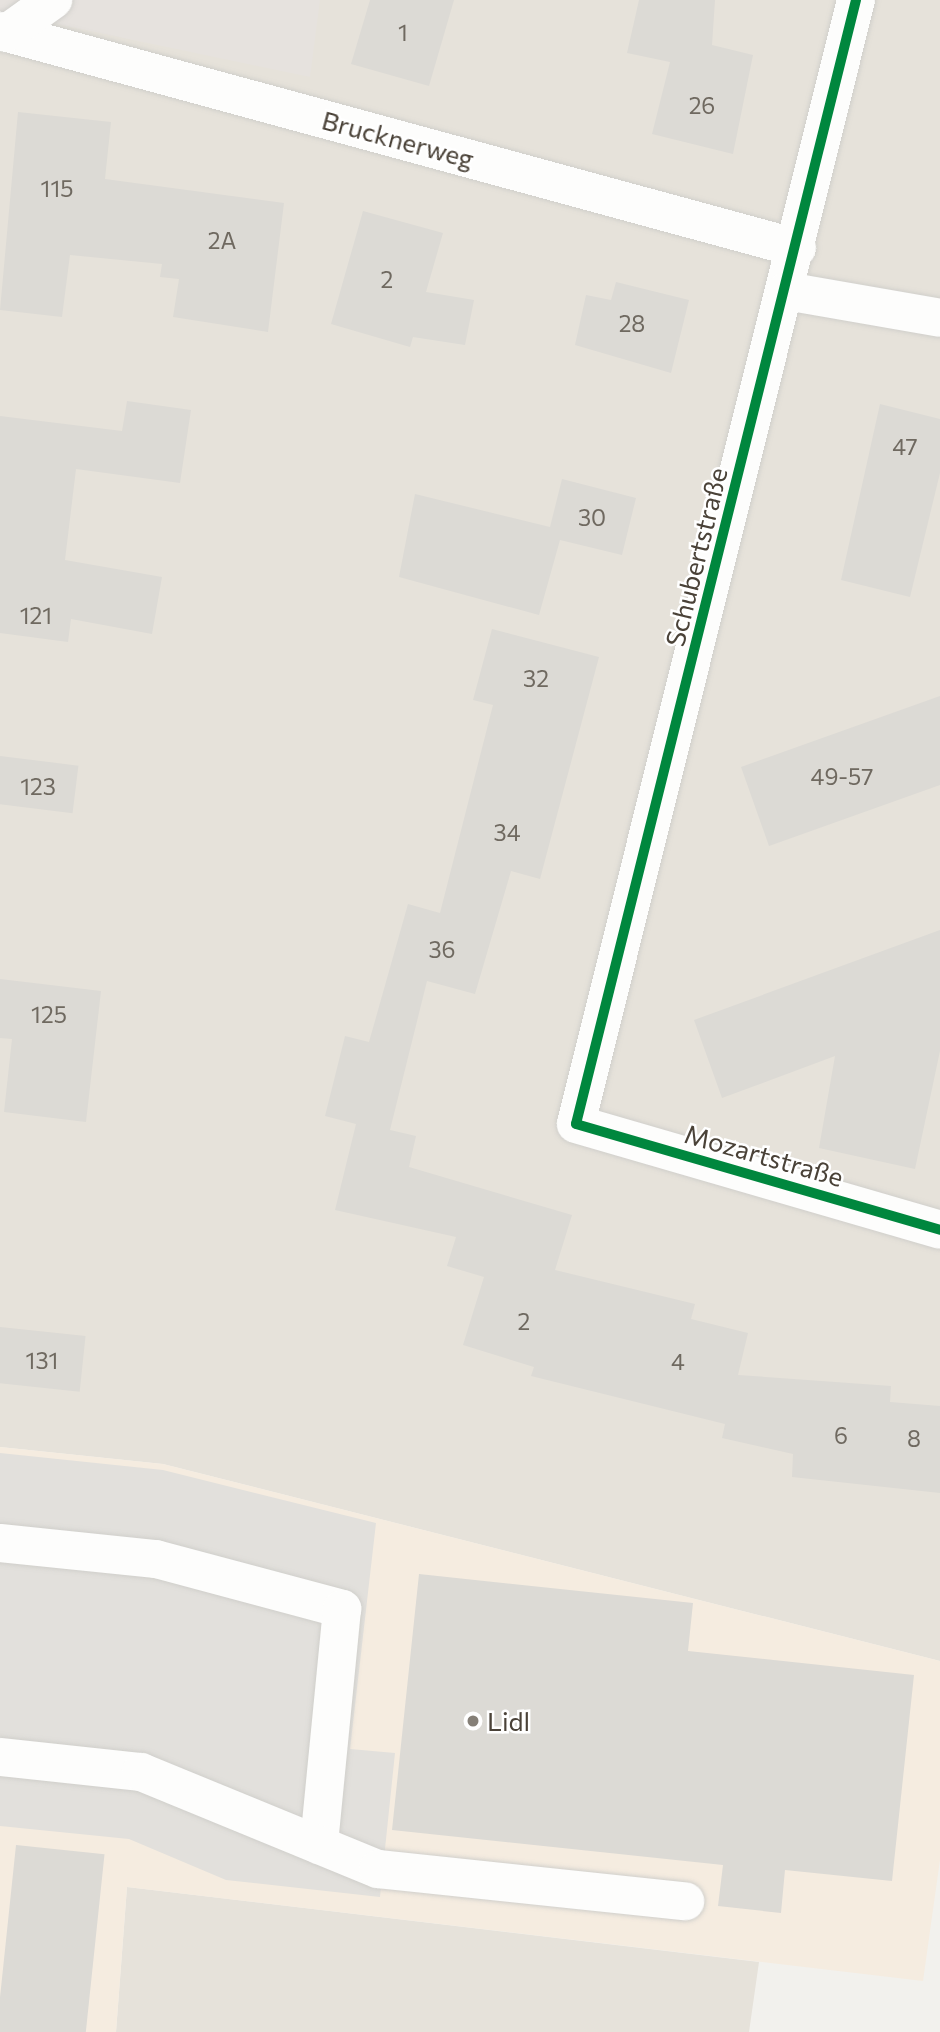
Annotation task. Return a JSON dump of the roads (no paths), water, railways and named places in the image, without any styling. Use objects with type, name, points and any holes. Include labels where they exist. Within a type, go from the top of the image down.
[{"type":"street","points":[[4,32],[53,0]]},
{"type":"street","name":"Schubertstraße","points":[[576,1124],[797,247],[856,0]]},
{"type":"street","name":"Brucknerweg","points":[[4,32],[797,247]]},
{"type":"street","points":[[786,291],[940,318]]},
{"type":"street","name":"Mozartstraße","points":[[576,1124],[940,1230]]},
{"type":"street","points":[[0,1543],[156,1559],[342,1609],[318,1845]]},
{"type":"street","points":[[0,1757],[141,1772],[378,1869],[685,1901]]},
{"type":"place","name":"Lidl","points":[[473,1721]]}]
